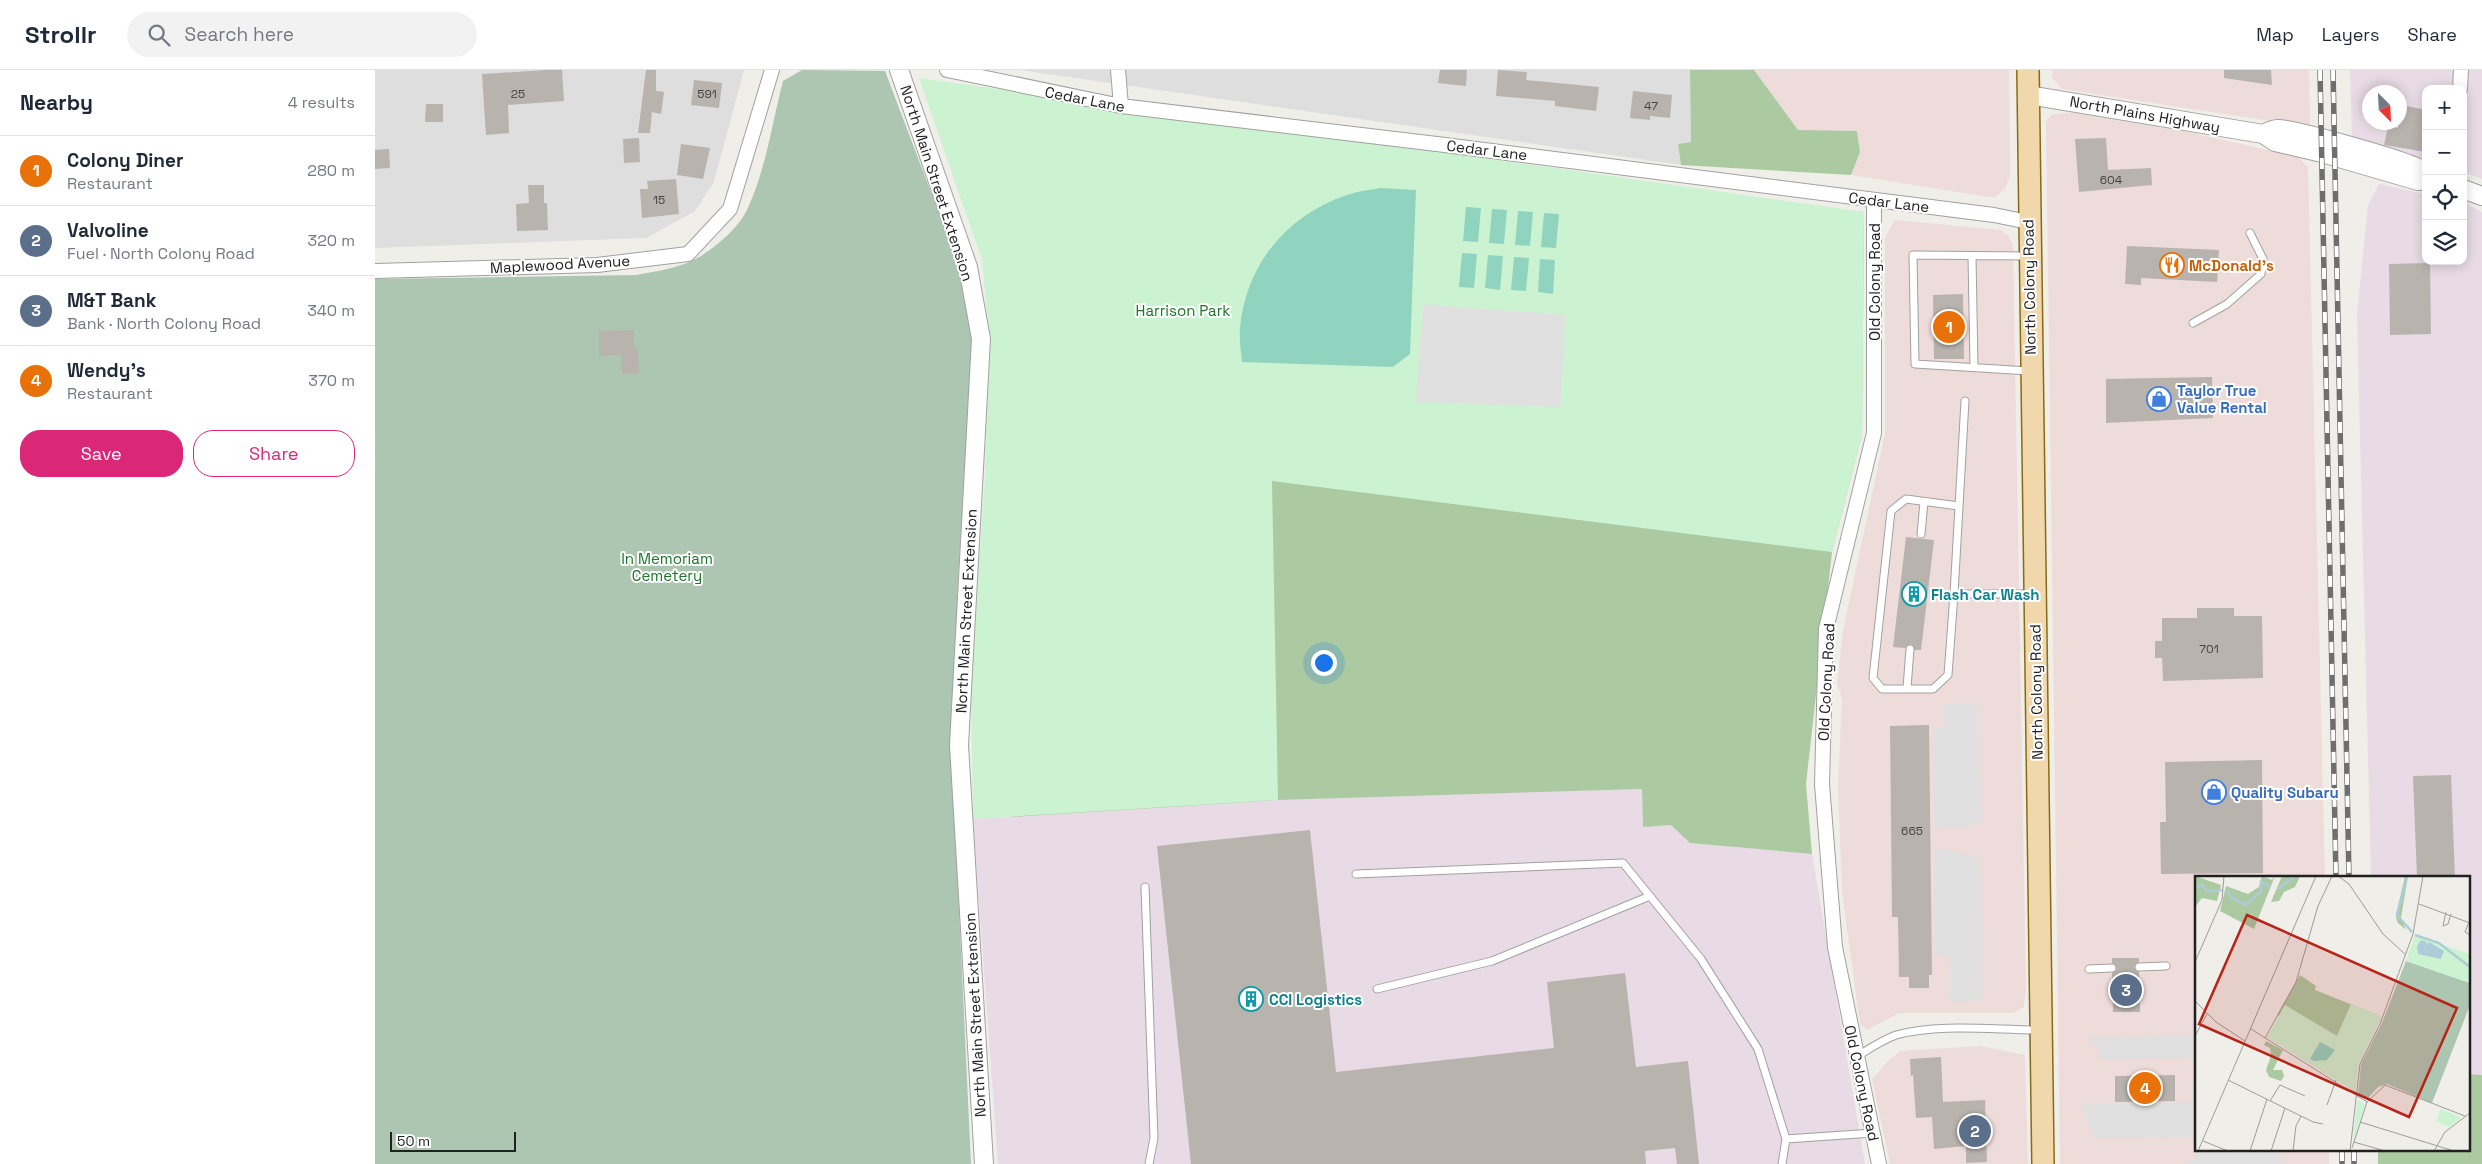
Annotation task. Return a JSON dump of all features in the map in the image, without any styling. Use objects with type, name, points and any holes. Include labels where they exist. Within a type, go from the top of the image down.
[{"type":"main road","name":"North Colony Road","points":[[2027,70],[2043,1164]]},
{"type":"street","name":"Maplewood Avenue","points":[[375,271],[597,265],[688,254],[730,209],[771,70]]},
{"type":"street","name":"North Main Street Extension","points":[[899,70],[968,267],[981,339],[959,745],[984,1164]]},
{"type":"street","name":"Cedar Lane","points":[[947,70],[1121,106],[1994,215],[2028,222]]},
{"type":"street","points":[[1118,70],[1121,106]]},
{"type":"street","points":[[2460,85],[2461,70]]},
{"type":"street","name":"North Plains Highway","points":[[2028,94],[2263,134],[2275,142],[2322,152],[2418,181],[2422,180]]},
{"type":"street","name":"North Plains Highway","points":[[2263,134],[2277,129],[2307,135],[2422,169]]},
{"type":"street","points":[[2467,190],[2482,196]]},
{"type":"street","name":"Old Colony Road","points":[[1874,200],[1874,433],[1827,630],[1822,784],[1835,947],[1879,1164]]},
{"type":"lane","points":[[2193,323],[2227,304],[2261,274],[2263,259],[2250,233]]},
{"type":"lane","points":[[2029,256],[1913,255],[1915,364],[2031,371]]},
{"type":"lane","points":[[1972,256],[1974,367]]},
{"type":"lane","points":[[1959,506],[1906,500],[1891,511],[1873,678],[1883,689],[1933,689],[1948,675],[1954,594],[1965,401]]},
{"type":"lane","points":[[1921,534],[1924,502]]},
{"type":"lane","points":[[1954,594],[2034,594]]},
{"type":"lane","points":[[1907,688],[1910,649]]},
{"type":"lane","points":[[1356,874],[1623,863],[1701,959],[1759,1049],[1785,1139],[1782,1164]]},
{"type":"lane","points":[[1145,887],[1154,1138],[1149,1164]]},
{"type":"lane","points":[[1377,989],[1492,961],[1650,896]]},
{"type":"lane","points":[[2139,967],[2166,966]]},
{"type":"lane","points":[[2089,969],[2112,968]]},
{"type":"lane","points":[[1856,1057],[1875,1045],[1896,1036],[1933,1029],[2041,1030]]},
{"type":"lane","points":[[1785,1139],[1873,1133]]},
{"type":"shaded area","points":[[375,70],[744,70],[714,182],[695,211],[646,238],[375,248]]},
{"type":"shaded area","points":[[1020,70],[1690,70],[1691,142],[1678,144],[1681,165]]},
{"type":"shaded area","points":[[1754,70],[2009,70],[2010,177],[2005,188],[1996,197],[1989,197],[1851,175],[1860,152],[1857,131],[1798,131]]},
{"type":"shaded area","points":[[2052,70],[2309,70],[2310,127],[2062,89],[2052,78]]},
{"type":"shaded area","points":[[2350,70],[2482,70],[2482,179],[2467,173],[2467,85],[2422,85],[2422,160],[2352,140]]},
{"type":"shaded area","points":[[2096,111],[2298,157],[2308,167],[2325,876],[2195,876],[2195,1152],[2329,1152],[2329,1164],[2060,1164],[2046,121],[2053,114]]},
{"type":"shaded area","points":[[2379,184],[2422,193],[2422,265],[2467,265],[2467,204],[2482,212],[2482,1075],[2469,1074],[2469,876],[2371,876],[2357,314],[2368,205]]},
{"type":"shaded area","points":[[1895,220],[2000,230],[2008,235],[2013,245],[2026,990],[2024,1007],[2013,1013],[1899,1013],[1867,1030],[1860,1025],[1842,892],[1838,786],[1842,699],[1837,684],[1843,631],[1885,433],[1885,237]]},
{"type":"shaded area","points":[[1423,304],[1565,315],[1561,407],[1416,402]]},
{"type":"shaded area","points":[[1979,703],[1981,823],[1971,823],[1970,826],[1934,828],[1933,728],[1945,727],[1943,704]]},
{"type":"shaded area","points":[[1642,789],[1643,826],[1671,825],[1690,843],[1812,854],[1865,1164],[998,1164],[973,819],[1278,800]]},
{"type":"shaded area","points":[[1935,849],[1946,849],[1970,856],[1980,856],[1982,1001],[1948,1002],[1950,959],[1946,955],[1936,955]]},
{"type":"shaded area","points":[[2195,1036],[2195,1058],[2099,1059],[2099,1050],[2086,1037]]},
{"type":"shaded area","points":[[1980,1046],[2025,1055],[2028,1164],[1890,1164],[1872,1079],[1900,1051]]},
{"type":"shaded area","points":[[2192,1082],[2195,1082],[2195,1137],[2093,1138],[2081,1104],[2192,1102]]},
{"type":"shaded area","points":[[2195,1152],[2284,1152],[2284,1164],[2185,1164],[2185,1162],[2195,1160]]},
{"type":"green space","name":"In Memoriam Cemetery","points":[[802,70],[885,71],[965,282],[973,336],[958,579],[952,761],[971,1164],[375,1164],[375,279],[636,275],[694,260],[727,236],[747,210],[764,163],[783,81]]},
{"type":"green space","points":[[1690,70],[1754,70],[1798,130],[1857,131],[1860,152],[1851,175],[1681,165],[1678,144],[1691,142]]},
{"type":"green space","name":"Harrison Park","points":[[919,78],[1864,212],[1862,434],[1832,552],[1272,481],[1278,800],[973,819],[971,694],[985,475],[989,334],[982,260]]},
{"type":"green space","name":"Harrison Park","points":[[1095,138],[1864,212],[1862,434],[1832,552],[1806,784],[1812,854],[1690,843],[1671,825],[1643,827],[1642,789],[1278,800],[1011,817]]},
{"type":"green space","points":[[1381,188],[1416,190],[1410,354],[1393,367],[1242,362],[1240,328],[1244,305],[1251,283],[1273,245],[1288,229],[1306,215],[1325,204],[1351,194]]},
{"type":"green space","points":[[1466,207],[1481,208],[1478,242],[1463,241]]},
{"type":"green space","points":[[1492,209],[1507,210],[1504,244],[1489,243]]},
{"type":"green space","points":[[1518,211],[1533,212],[1530,246],[1515,245]]},
{"type":"green space","points":[[1544,213],[1559,214],[1556,248],[1541,247]]},
{"type":"green space","points":[[1462,253],[1477,254],[1474,288],[1459,287]]},
{"type":"green space","points":[[1488,255],[1503,256],[1500,290],[1485,288]]},
{"type":"green space","points":[[1514,257],[1529,258],[1526,291],[1511,290]]},
{"type":"green space","points":[[1540,259],[1555,260],[1553,294],[1538,292]]},
{"type":"green space","points":[[2469,1074],[2482,1075],[2482,1164],[2378,1164],[2378,1152],[2469,1152]]},
{"type":"building","points":[[562,70],[564,101],[508,105],[509,133],[486,135],[482,74]]},
{"type":"building","points":[[646,70],[656,70],[656,91],[664,92],[661,114],[652,112],[650,133],[638,133]]},
{"type":"building","points":[[1440,70],[1467,70],[1466,86],[1438,83]]},
{"type":"building","points":[[1498,70],[1527,72],[1526,80],[1599,87],[1596,111],[1555,106],[1555,101],[1496,96]]},
{"type":"building","points":[[2224,70],[2271,70],[2272,85],[2224,78]]},
{"type":"building","points":[[694,80],[722,83],[719,108],[691,105]]},
{"type":"building","points":[[1633,91],[1672,95],[1670,118],[1650,116],[1650,120],[1630,118]]},
{"type":"building","points":[[426,104],[443,104],[443,122],[425,122]]},
{"type":"building","points":[[2407,106],[2422,109],[2422,151],[2384,145],[2387,130],[2407,130]]},
{"type":"building","points":[[639,138],[640,162],[624,163],[623,139]]},
{"type":"building","points":[[2106,138],[2108,170],[2151,168],[2152,185],[2079,192],[2075,139]]},
{"type":"building","points":[[681,144],[710,148],[703,179],[677,175]]},
{"type":"building","points":[[389,149],[390,168],[375,169],[375,150]]},
{"type":"building","points":[[676,179],[679,214],[642,218],[640,189],[648,189],[647,181]]},
{"type":"building","points":[[528,185],[544,185],[544,203],[547,203],[548,230],[517,231],[516,204],[529,203]]},
{"type":"building","name":"McDonald's","points":[[2127,246],[2219,250],[2217,282],[2141,278],[2141,285],[2125,284]]},
{"type":"building","points":[[2422,263],[2422,265],[2430,265],[2431,334],[2390,335],[2389,264]]},
{"type":"building","points":[[1963,294],[1964,359],[1934,359],[1933,295]]},
{"type":"building","points":[[634,330],[634,349],[638,349],[639,373],[622,374],[621,355],[599,356],[599,331]]},
{"type":"building","name":"Taylor True Value Rental","points":[[2212,377],[2213,418],[2106,423],[2106,379]]},
{"type":"building","name":"Flash Car Wash","points":[[1906,537],[1934,540],[1921,650],[1915,650],[1911,644],[1905,648],[1893,647]]},
{"type":"building","points":[[2197,608],[2234,608],[2234,616],[2262,616],[2263,678],[2163,681],[2162,658],[2155,658],[2155,641],[2162,641],[2162,618],[2197,618]]},
{"type":"building","points":[[1929,725],[1932,975],[1929,975],[1929,988],[1909,988],[1909,977],[1899,977],[1898,917],[1892,917],[1890,726]]},
{"type":"building","name":"Quality Subaru","points":[[2262,760],[2263,873],[2161,874],[2160,822],[2166,822],[2165,762]]},
{"type":"building","points":[[2451,775],[2455,876],[2417,876],[2413,776]]},
{"type":"building","name":"CCI Logistics","points":[[1310,830],[1336,1072],[1554,1048],[1547,982],[1625,973],[1636,1067],[1688,1061],[1699,1164],[1677,1164],[1675,1148],[1645,1151],[1646,1164],[1191,1164],[1157,846]]},
{"type":"building","points":[[2112,958],[2139,958],[2139,962],[2134,967],[2139,972],[2140,1012],[2113,1012],[2112,973],[2117,968],[2112,963]]},
{"type":"building","points":[[1941,1057],[1943,1102],[1985,1100],[1987,1162],[1966,1163],[1966,1146],[1934,1149],[1932,1117],[1916,1118],[1910,1059]]},
{"type":"building","points":[[2175,1075],[2175,1101],[2115,1102],[2115,1076]]},
{"type":"railway","points":[[2320,70],[2336,876]]},
{"type":"railway","points":[[2333,70],[2349,876]]},
{"type":"railway","points":[[2342,1152],[2342,1164]]},
{"type":"railway","points":[[2354,1152],[2354,1164]]},
{"type":"place","name":"McDonald's","points":[[2172,265]]},
{"type":"place","name":"Colony Diner","points":[[1949,327]]},
{"type":"place","name":"Taylor True Value Rental","points":[[2159,399]]},
{"type":"place","name":"Flash Car Wash","points":[[1914,594]]},
{"type":"place","name":"Quality Subaru","points":[[2214,792]]},
{"type":"place","name":"M&T Bank","points":[[2126,990]]},
{"type":"place","name":"CCI Logistics","points":[[1251,999]]},
{"type":"place","name":"Wendy's","points":[[2145,1088]]},
{"type":"place","name":"Valvoline","points":[[1975,1131]]}]
